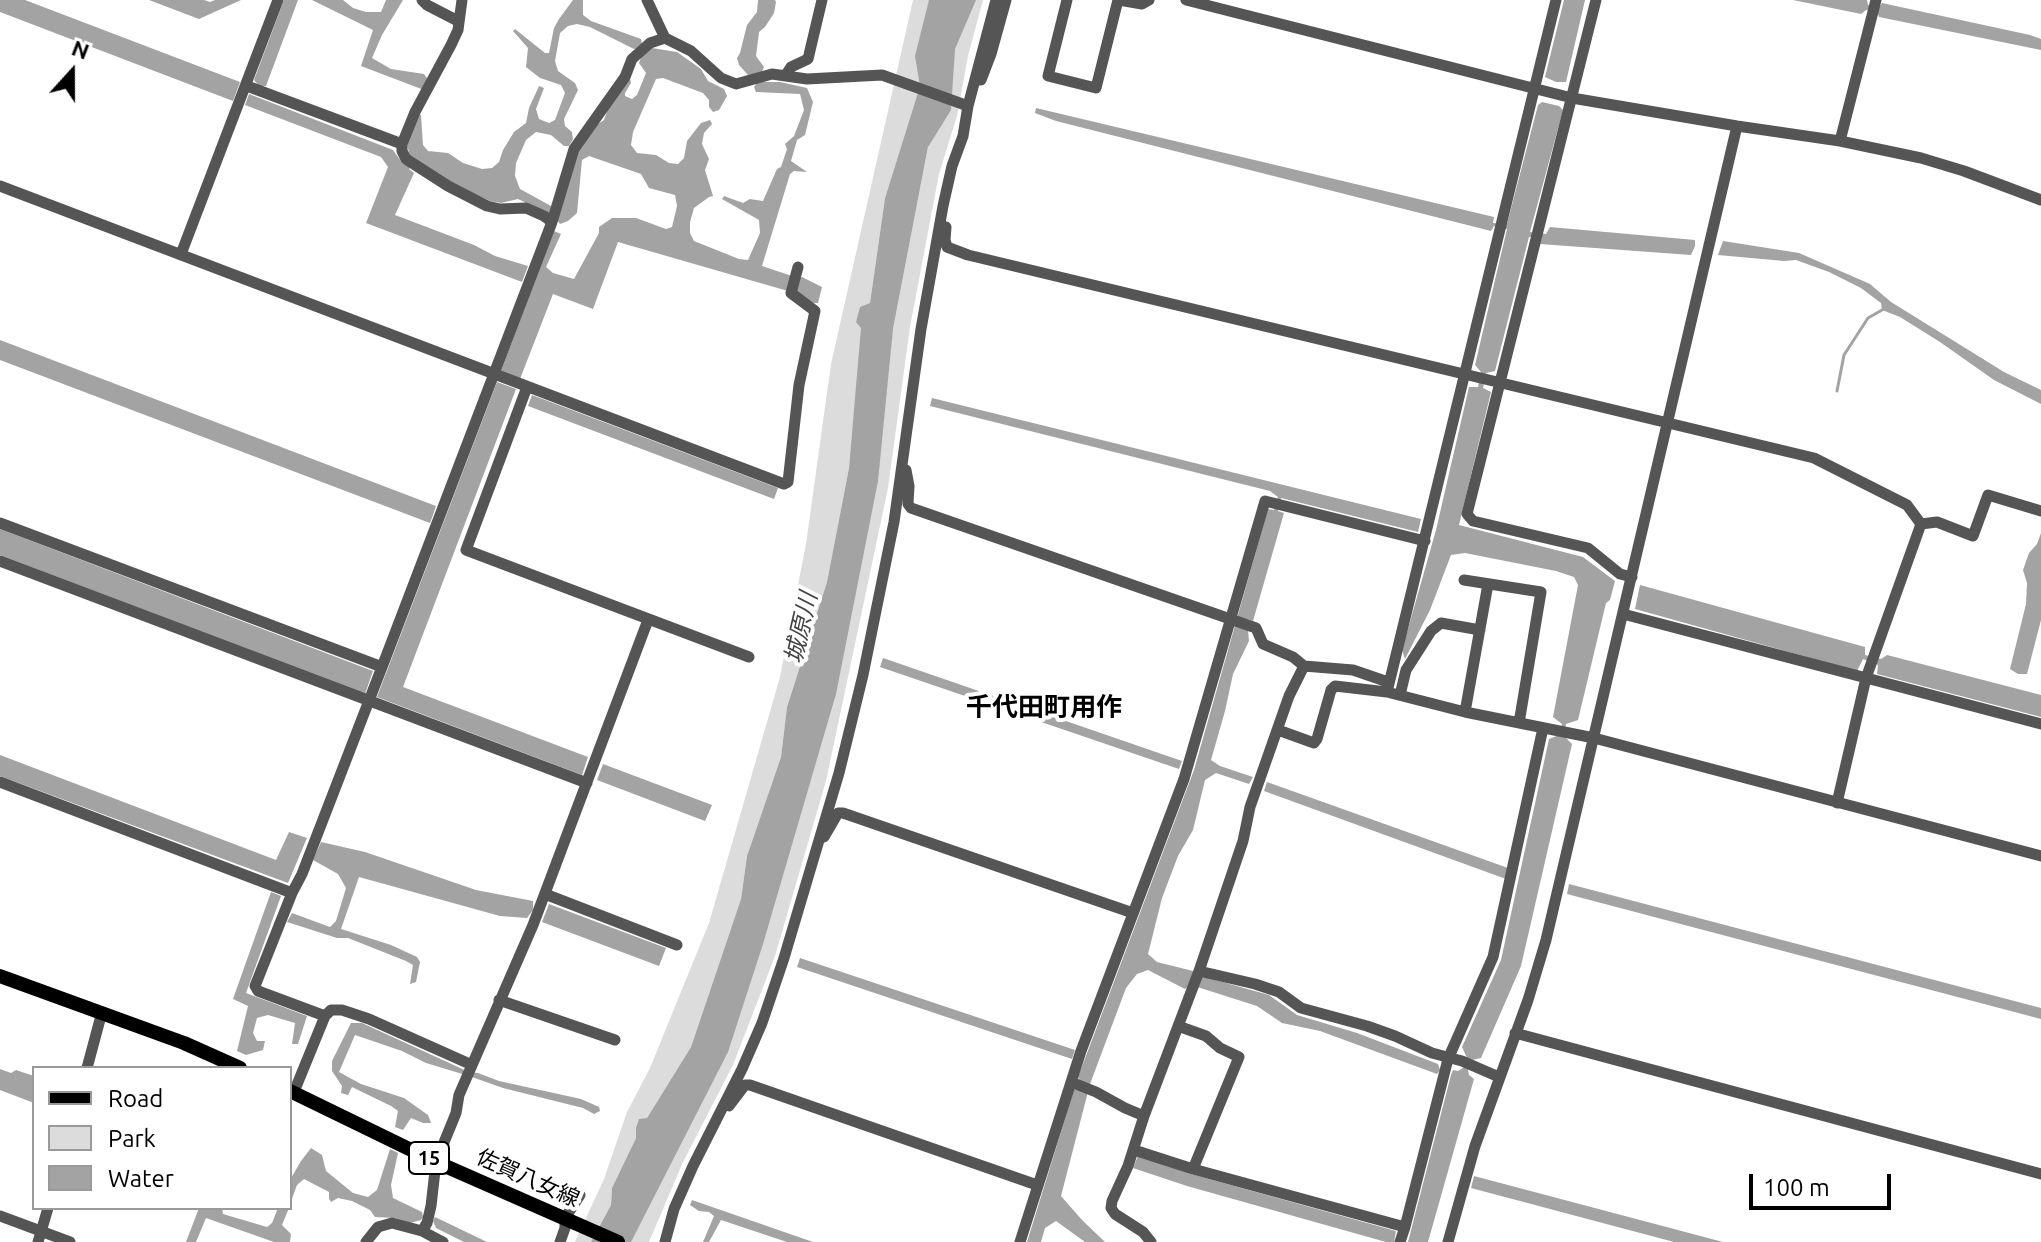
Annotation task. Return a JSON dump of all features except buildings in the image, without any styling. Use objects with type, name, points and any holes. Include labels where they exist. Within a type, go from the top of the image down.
[{"type":"main road","points":[[0,976],[184,1043],[236,1066]]},
{"type":"main road","name":"佐賀八女線","points":[[292,1092],[436,1162],[618,1242]]},
{"type":"street","points":[[181,254],[278,0]]},
{"type":"street","points":[[422,0],[458,21]]},
{"type":"street","points":[[462,0],[458,30],[415,112],[402,151],[410,162],[487,206],[526,208],[552,222]]},
{"type":"street","points":[[647,0],[665,38],[691,51],[721,78],[736,84],[772,74],[807,79],[882,75],[968,106]]},
{"type":"street","points":[[785,76],[791,67],[808,59],[822,0]]},
{"type":"street","points":[[665,1242],[686,1181],[762,1023],[839,773],[863,675],[894,522],[921,329],[943,206],[996,0]]},
{"type":"street","points":[[974,90],[991,54],[1006,0]]},
{"type":"street","points":[[1067,0],[1048,76],[1096,88],[1119,0],[1142,4],[1149,0]]},
{"type":"street","points":[[1186,0],[1572,98],[1840,141],[1921,158],[2041,200]]},
{"type":"street","points":[[1388,687],[1425,541],[1476,378],[1501,225],[1556,0]]},
{"type":"street","points":[[1596,0],[1467,514],[1473,521],[1588,548],[1620,574],[1632,577]]},
{"type":"street","points":[[1840,141],[1874,6]]},
{"type":"street","points":[[325,1016],[258,991],[255,986],[302,874],[552,222],[577,143],[625,77],[632,59],[650,43],[665,38]]},
{"type":"street","points":[[244,94],[402,144]]},
{"type":"street","points":[[1448,1242],[1475,1146],[1546,940],[1737,126]]},
{"type":"street","points":[[0,186],[784,484],[788,482],[799,385],[815,311],[791,293],[798,267]]},
{"type":"street","points":[[943,206],[947,247],[968,255],[1814,458],[1907,505],[1921,524]]},
{"type":"street","points":[[527,387],[466,550],[749,657]]},
{"type":"street","points":[[904,457],[909,486],[908,504],[911,508],[1256,628],[1263,644],[1293,657],[1304,666],[1353,670],[1400,695],[1465,712],[1594,738],[2041,856]]},
{"type":"street","points":[[1921,524],[1937,522],[1973,536],[1988,495],[2041,511]]},
{"type":"street","points":[[1020,1242],[1037,1185],[1077,1085],[1133,913],[1239,622],[1265,501],[1425,541]]},
{"type":"street","points":[[0,523],[382,667]]},
{"type":"street","points":[[1837,803],[1866,678],[1921,524]]},
{"type":"street","points":[[0,561],[373,690],[587,783]]},
{"type":"street","points":[[1464,580],[1541,592],[1519,723]]},
{"type":"street","points":[[1465,712],[1488,584]]},
{"type":"street","points":[[1623,614],[2041,724]]},
{"type":"street","points":[[422,1231],[429,1216],[436,1162],[451,1127],[459,1095],[545,894],[648,620]]},
{"type":"street","points":[[1400,695],[1406,670],[1431,631],[1441,623],[1480,630]]},
{"type":"street","points":[[1151,1242],[1143,1232],[1115,1214],[1111,1208],[1112,1201],[1134,1150],[1199,972],[1243,841],[1250,807],[1289,696],[1304,666]]},
{"type":"street","points":[[1278,730],[1314,743],[1335,686],[1388,687]]},
{"type":"street","points":[[1400,1242],[1448,1059],[1493,957],[1543,728]]},
{"type":"street","points":[[0,782],[292,893]]},
{"type":"street","points":[[818,844],[838,813],[843,813],[1133,913]]},
{"type":"street","points":[[545,894],[677,945]]},
{"type":"street","points":[[1199,972],[1279,992],[1301,1008],[1395,1036],[1499,1077]]},
{"type":"street","points":[[499,1000],[615,1040]]},
{"type":"street","points":[[292,1092],[325,1016],[331,1010],[342,1010],[369,1019],[470,1071]]},
{"type":"street","points":[[88,1066],[102,1012]]},
{"type":"street","points":[[1178,1026],[1206,1036],[1220,1048],[1239,1057],[1193,1169]]},
{"type":"street","points":[[1515,1033],[2041,1174]]},
{"type":"street","points":[[721,1111],[729,1106],[745,1085],[750,1085],[1037,1185]]},
{"type":"street","points":[[1077,1085],[1144,1116]]},
{"type":"street","points":[[1134,1150],[1405,1227]]},
{"type":"street","points":[[560,1242],[580,1195]]},
{"type":"street","points":[[40,1237],[47,1210]]},
{"type":"street","points":[[0,1216],[40,1237],[70,1242]]},
{"type":"street","points":[[366,1242],[378,1227],[392,1223],[422,1231],[443,1242]]},
{"type":"green space","points":[[913,0],[938,0],[920,86],[885,198],[870,303],[856,321],[862,328],[849,468],[827,582],[787,707],[781,757],[747,856],[741,899],[691,1047],[647,1118],[636,1128],[636,1138],[612,1188],[611,1205],[591,1242],[575,1242],[604,1179],[627,1112],[650,1068],[709,923],[780,677],[806,544],[831,364]]},
{"type":"green space","points":[[968,0],[983,0],[957,116],[939,174],[910,327],[888,488],[826,781],[775,956],[733,1065],[683,1162],[649,1242],[623,1242],[719,1052],[893,329],[949,38]]},
{"type":"water","points":[[0,0],[25,0],[240,82],[233,101],[0,12]]},
{"type":"water","points":[[149,0],[210,2],[241,0],[199,19]]},
{"type":"water","points":[[284,0],[298,0],[266,86],[259,86],[254,80]]},
{"type":"water","points":[[312,0],[343,0],[353,8],[381,12],[386,0],[403,0],[372,58],[391,69],[424,74],[429,81],[424,90],[361,66],[373,30]]},
{"type":"water","points":[[573,0],[583,0],[583,15],[591,21],[641,39],[642,44],[634,49],[590,27],[577,24],[568,26],[560,33],[555,61],[558,71],[575,83],[578,90],[564,119],[573,139],[569,146],[564,146],[551,135],[536,132],[526,140],[516,163],[515,176],[520,189],[551,206],[552,211],[545,212],[518,199],[501,203],[490,201],[416,161],[409,169],[414,173],[395,215],[495,256],[528,266],[522,282],[366,223],[388,167],[381,157],[245,105],[249,94],[393,150],[403,164],[410,157],[407,144],[419,114],[423,145],[428,151],[448,153],[463,163],[482,169],[492,168],[499,162],[514,132],[526,123],[539,86],[544,88],[536,109],[539,119],[549,123],[555,120],[565,93],[561,85],[540,78],[526,67],[528,48],[513,31],[515,29],[549,53],[554,28]]},
{"type":"water","points":[[758,0],[776,2],[774,13],[759,32],[756,56],[764,67],[761,74],[764,82],[807,88],[813,102],[805,135],[797,140],[791,161],[807,172],[794,171],[790,174],[762,266],[802,277],[822,287],[818,303],[788,291],[618,242],[593,309],[553,294],[520,379],[501,371],[554,231],[561,234],[546,267],[553,273],[574,279],[599,233],[599,227],[612,218],[636,218],[666,229],[672,227],[677,206],[675,195],[649,188],[641,174],[589,156],[582,160],[577,213],[560,224],[557,220],[578,147],[604,120],[609,106],[630,78],[625,96],[632,99],[637,95],[646,73],[639,63],[642,55],[652,48],[677,52],[701,69],[708,81],[724,89],[727,96],[719,110],[713,112],[703,93],[663,78],[656,79],[633,132],[631,145],[637,153],[656,155],[669,163],[678,164],[684,158],[687,141],[701,123],[710,120],[712,124],[704,133],[702,144],[709,159],[705,170],[713,196],[694,208],[690,233],[694,241],[748,260],[760,233],[759,220],[722,199],[724,196],[743,203],[750,199],[763,201],[777,169],[781,167],[787,149],[785,144],[794,136],[804,110],[800,94],[756,92],[754,76],[748,75],[739,65],[737,58],[747,25],[757,12]]},
{"type":"water","points":[[929,0],[976,0],[955,49],[951,110],[928,147],[893,329],[878,481],[836,694],[728,1052],[631,1242],[591,1242],[611,1205],[612,1188],[636,1138],[639,1119],[647,1118],[691,1047],[741,899],[747,856],[781,757],[787,707],[827,582],[849,468],[861,328],[856,322],[860,307],[870,303],[885,198],[920,86],[915,56]]},
{"type":"water","points":[[1564,0],[1585,0],[1566,82],[1556,82],[1545,77]]},
{"type":"water","points":[[1793,0],[1867,0],[1868,5],[1879,7],[1882,3],[2030,35],[2041,39],[2041,50],[1879,17],[1877,12],[1866,10],[1861,14]]},
{"type":"water","points":[[1542,102],[1563,110],[1530,232],[1546,234],[1550,227],[1695,240],[1695,246],[1691,255],[1540,244],[1542,238],[1529,237],[1495,371],[1486,373],[1483,388],[1491,392],[1459,525],[1583,557],[1615,581],[1610,600],[1606,603],[1578,720],[1566,724],[1564,736],[1572,744],[1521,966],[1481,1058],[1472,1060],[1468,1070],[1474,1079],[1428,1242],[1408,1242],[1451,1075],[1453,1070],[1463,1068],[1467,1058],[1462,1047],[1501,960],[1549,739],[1559,735],[1562,724],[1553,717],[1578,585],[1574,577],[1556,571],[1465,553],[1451,555],[1430,610],[1405,659],[1402,650],[1436,530],[1469,387],[1478,387],[1481,372],[1475,365],[1507,229],[1494,226],[1491,231],[1056,121],[1035,113],[1036,108],[1494,217],[1493,223],[1507,224],[1538,105]]},
{"type":"water","points":[[1723,241],[1799,253],[1870,284],[1891,302],[2004,372],[2041,390],[2041,404],[1994,380],[1900,317],[1882,310],[1881,303],[1861,288],[1796,260],[1718,255]]},
{"type":"water","points":[[0,340],[436,506],[430,523],[0,360]]},
{"type":"water","points":[[497,382],[516,389],[403,687],[588,757],[582,775],[377,697]]},
{"type":"water","points":[[532,395],[778,488],[774,499],[528,406]]},
{"type":"water","points":[[932,398],[1421,519],[1418,532],[1281,498],[1278,511],[1284,513],[1253,621],[1247,619],[1249,641],[1233,674],[1211,760],[1253,777],[1249,784],[1216,773],[1205,780],[1193,830],[1178,856],[1162,898],[1148,954],[1157,962],[1269,995],[1297,1015],[1357,1033],[1438,1064],[1440,1070],[1437,1074],[1320,1031],[1282,1023],[1257,1006],[1191,985],[1185,989],[1148,970],[1137,974],[1126,988],[1090,1084],[1061,1196],[1105,1242],[1085,1242],[1056,1221],[1045,1228],[1041,1242],[1027,1242],[1074,1090],[1078,1088],[1078,1077],[1194,770],[1268,509],[1274,510],[1278,497],[1270,491],[930,406]]},
{"type":"water","points":[[0,529],[373,671],[365,694],[0,555]]},
{"type":"water","points":[[2041,533],[2041,620],[2027,674],[2018,674],[2010,669],[2026,604],[2027,583],[2023,570]]},
{"type":"water","points":[[1640,585],[1865,647],[1865,655],[1881,659],[1887,655],[2041,695],[2041,717],[1877,674],[1878,665],[1863,659],[1857,671],[1635,609]]},
{"type":"water","points":[[883,658],[1182,761],[1179,769],[880,667]]},
{"type":"water","points":[[0,755],[276,860],[289,832],[307,838],[288,883],[0,776]]},
{"type":"water","points":[[603,764],[712,805],[705,821],[597,780]]},
{"type":"water","points":[[1267,782],[1508,868],[1506,879],[1264,791]]},
{"type":"water","points":[[321,842],[365,852],[476,890],[533,901],[533,910],[527,918],[500,916],[359,877],[341,929],[417,957],[420,962],[416,982],[410,984],[413,965],[406,961],[348,938],[337,938],[287,922],[292,913],[330,927],[336,921],[346,888],[338,874],[313,860]]},
{"type":"water","points":[[1569,884],[2041,1008],[2041,1019],[1567,894]]},
{"type":"water","points":[[271,892],[281,896],[246,993],[307,1016],[298,1044],[292,1044],[295,1023],[268,1015],[257,1018],[253,1033],[257,1041],[265,1041],[263,1050],[246,1055],[237,1051],[248,1006],[233,999]]},
{"type":"water","points":[[549,904],[666,948],[659,966],[542,922]]},
{"type":"water","points":[[800,958],[1075,1050],[1072,1059],[797,967]]},
{"type":"water","points":[[351,1023],[362,1023],[469,1072],[581,1099],[599,1107],[600,1111],[594,1114],[583,1108],[503,1088],[426,1063],[355,1035],[339,1072],[361,1084],[404,1098],[428,1115],[431,1123],[411,1118],[403,1130],[395,1127],[398,1111],[391,1106],[352,1087],[348,1095],[341,1093],[342,1086],[332,1071],[332,1061]]},
{"type":"water","points":[[0,1069],[32,1075],[32,1102],[0,1090]]},
{"type":"water","points":[[311,1148],[322,1155],[326,1171],[353,1193],[368,1197],[377,1190],[390,1149],[398,1153],[391,1185],[393,1198],[422,1212],[423,1217],[410,1223],[375,1217],[370,1210],[352,1201],[338,1198],[331,1202],[329,1192],[304,1179],[297,1185],[292,1199],[292,1177]]},
{"type":"water","points":[[1138,1156],[1191,1174],[1396,1231],[1394,1242],[1187,1186],[1133,1168]]},
{"type":"water","points":[[1474,1176],[1723,1242],[1674,1242],[1471,1188]]},
{"type":"water","points":[[692,1200],[813,1242],[787,1242],[721,1220],[709,1242],[703,1242],[714,1216],[690,1205]]},
{"type":"water","points":[[198,1210],[222,1210],[223,1214],[267,1227],[277,1210],[288,1210],[282,1225],[291,1234],[290,1242],[274,1242],[206,1218],[196,1242],[186,1242]]},
{"type":"water","points":[[435,1217],[487,1242],[464,1242],[436,1228]]},
{"type":"waterway","points":[[1837,391],[1844,355],[1868,318],[1882,310]]},
{"type":"district","name":"千代田町用作","points":[[1044,707]]},
{"type":"water label","name":"城原川","points":[[801,628]]}]
